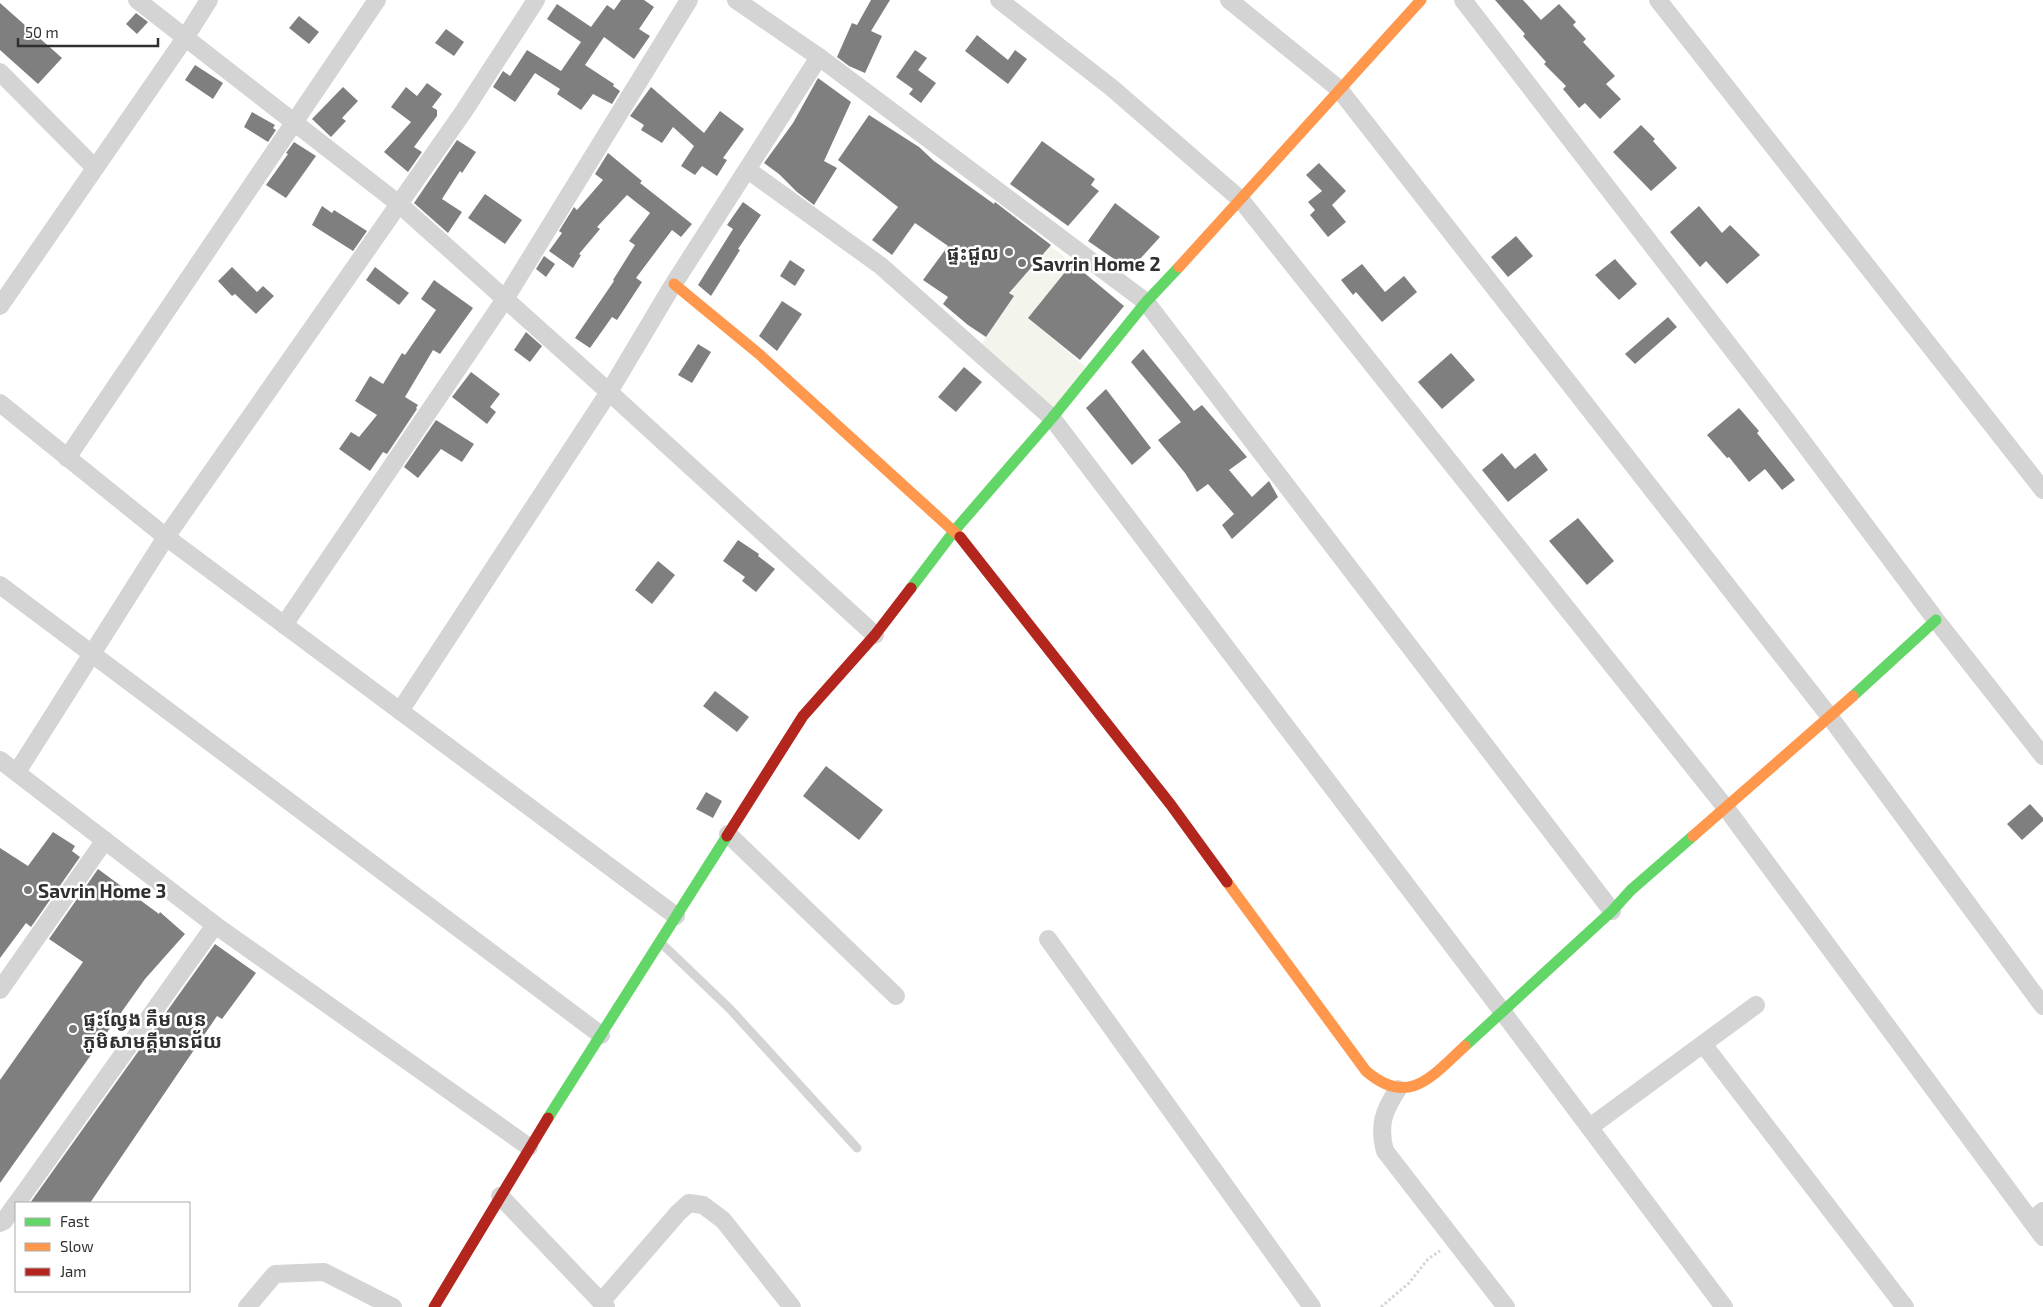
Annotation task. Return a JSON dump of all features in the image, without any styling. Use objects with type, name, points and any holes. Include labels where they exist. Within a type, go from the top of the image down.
[{"type":"street","points":[[137,0],[399,204],[609,392],[875,635]]},
{"type":"street","points":[[0,306],[209,0]]},
{"type":"street","points":[[67,458],[377,0]]},
{"type":"street","points":[[529,1147],[215,925],[105,840],[7,770],[91,653],[166,537],[464,110],[536,0]]},
{"type":"street","points":[[284,625],[505,299],[689,0]]},
{"type":"street","points":[[736,0],[819,58],[1146,302],[1612,911]]},
{"type":"street","points":[[999,0],[1112,88],[1242,200],[1726,808],[2037,1216],[2043,1237]]},
{"type":"street","points":[[1229,0],[1339,89],[1830,717],[2043,1006]]},
{"type":"street","points":[[434,1307],[529,1147],[803,716],[875,635],[955,530],[1052,418],[1146,302],[1242,200],[1339,89],[1421,0]]},
{"type":"street","points":[[1463,0],[1785,418],[1936,620],[2043,756]]},
{"type":"street","points":[[1658,0],[2043,490]]},
{"type":"street","points":[[400,711],[609,392],[674,284],[819,58]]},
{"type":"street","points":[[0,72],[95,168]]},
{"type":"street","points":[[748,170],[881,266],[1052,418],[1590,1127],[1724,1307]]},
{"type":"street","points":[[674,284],[759,354],[955,530],[1171,805],[1366,1071],[1382,1084],[1398,1089],[1414,1086],[1430,1078],[1612,911],[1632,890],[1830,717],[1936,620]]},
{"type":"street","points":[[0,403],[166,537],[676,916]]},
{"type":"street","points":[[0,585],[601,1035]]},
{"type":"street","points":[[728,834],[896,996]]},
{"type":"street","points":[[0,990],[105,840]]},
{"type":"street","points":[[17,1202],[215,925]]},
{"type":"street","points":[[1048,938],[1312,1307]]},
{"type":"street","points":[[1590,1127],[1756,1005]]},
{"type":"street","points":[[1703,1044],[1905,1307]]},
{"type":"street","points":[[1398,1089],[1388,1104],[1381,1131],[1385,1151],[1506,1307]]},
{"type":"street","points":[[500,1196],[603,1304],[678,1213],[689,1203],[703,1206],[723,1220],[792,1307]]},
{"type":"street","points":[[0,1223],[4,1221],[15,1205]]},
{"type":"street","points":[[247,1307],[275,1274],[324,1272],[393,1307]]},
{"type":"lane","points":[[660,941],[730,1009],[857,1148]]},
{"type":"path","points":[[1381,1307],[1409,1283],[1428,1260],[1455,1240]]},
{"type":"shaded area","points":[[1050,246],[1073,263],[1029,318],[1088,369],[1052,418],[977,351],[1013,297],[1010,291]]},
{"type":"building","points":[[621,0],[644,0],[654,7],[639,29],[650,36],[634,59],[604,37],[585,65],[614,84],[613,86],[620,91],[612,104],[593,94],[581,110],[557,94],[560,89],[535,73],[515,102],[493,87],[503,71],[510,76],[527,50],[561,71],[581,42],[547,19],[557,4],[591,27],[607,5],[614,10]]},
{"type":"building","points":[[871,0],[890,0],[871,31],[882,36],[865,73],[849,66],[837,57],[852,23],[857,25]]},
{"type":"building","points":[[1495,0],[1523,0],[1541,20],[1559,4],[1576,22],[1573,25],[1586,39],[1583,42],[1615,76],[1606,84],[1621,99],[1600,119],[1585,103],[1579,108],[1563,89],[1566,86],[1544,64],[1546,62],[1523,36],[1525,34]]},
{"type":"building","points":[[0,3],[62,58],[38,84],[0,50]]},
{"type":"building","points":[[136,13],[148,22],[137,34],[126,24]]},
{"type":"building","points":[[299,16],[319,32],[309,44],[289,28]]},
{"type":"building","points":[[446,29],[464,42],[454,56],[435,43]]},
{"type":"building","points":[[977,35],[1008,60],[1015,50],[1027,59],[1008,84],[965,51]]},
{"type":"building","points":[[915,50],[927,58],[918,70],[936,83],[921,103],[909,94],[913,89],[896,77]]},
{"type":"building","points":[[195,65],[223,83],[213,99],[185,80]]},
{"type":"building","points":[[818,78],[851,102],[824,161],[837,168],[814,205],[764,163],[793,123]]},
{"type":"building","points":[[427,83],[442,94],[432,107],[437,110],[437,116],[414,147],[422,152],[408,172],[384,152],[411,122],[391,107],[406,87],[417,96]]},
{"type":"building","points":[[343,87],[358,101],[342,118],[346,121],[331,137],[312,119]]},
{"type":"building","points":[[651,87],[704,133],[720,111],[744,129],[723,158],[727,160],[717,176],[702,166],[695,175],[681,166],[694,146],[673,127],[662,143],[641,130],[644,125],[630,116]]},
{"type":"building","points":[[252,112],[275,125],[273,128],[276,130],[268,142],[244,127]]},
{"type":"building","points":[[869,115],[919,147],[934,161],[994,204],[995,202],[1051,245],[1009,293],[1014,296],[986,337],[943,304],[948,297],[923,280],[948,246],[915,223],[892,255],[872,240],[898,207],[838,160]]},
{"type":"building","points":[[1641,125],[1655,139],[1653,141],[1677,168],[1651,191],[1613,152]]},
{"type":"building","points":[[457,140],[476,152],[462,173],[460,171],[442,199],[462,212],[448,233],[414,203]]},
{"type":"building","points":[[1042,141],[1095,179],[1091,185],[1099,191],[1068,226],[1010,184]]},
{"type":"building","points":[[294,142],[316,156],[286,198],[266,185],[288,154],[286,153]]},
{"type":"building","points":[[608,153],[642,181],[640,183],[692,224],[681,237],[672,230],[636,278],[642,282],[617,320],[612,317],[590,348],[575,338],[614,281],[635,245],[629,241],[650,213],[627,195],[597,227],[600,229],[579,254],[581,255],[573,268],[549,251],[562,233],[559,231],[574,207],[577,210],[603,180],[595,174]]},
{"type":"building","points":[[1319,163],[1346,191],[1332,205],[1346,222],[1328,237],[1310,215],[1315,210],[1308,202],[1322,191],[1306,175]]},
{"type":"building","points":[[485,194],[522,220],[505,244],[468,218]]},
{"type":"building","points":[[743,202],[761,215],[738,249],[740,250],[711,296],[698,285],[733,229],[727,225]]},
{"type":"building","points":[[1115,203],[1160,237],[1130,270],[1088,241]]},
{"type":"building","points":[[322,206],[332,213],[334,210],[367,231],[353,251],[312,225]]},
{"type":"building","points":[[1699,206],[1722,233],[1730,225],[1760,255],[1727,284],[1706,261],[1700,267],[1670,232]]},
{"type":"building","points":[[1516,236],[1533,256],[1508,277],[1491,257]]},
{"type":"building","points":[[544,256],[555,264],[546,277],[536,269]]},
{"type":"building","points":[[1615,259],[1637,284],[1619,300],[1595,275]]},
{"type":"building","points":[[790,260],[805,270],[795,286],[780,276]]},
{"type":"building","points":[[1362,264],[1385,292],[1404,276],[1417,292],[1382,322],[1356,292],[1353,295],[1341,280]]},
{"type":"building","points":[[1070,266],[1076,266],[1124,306],[1080,360],[1028,318]]},
{"type":"building","points":[[232,267],[257,292],[263,286],[274,296],[256,314],[235,294],[232,296],[218,281]]},
{"type":"building","points":[[375,267],[409,293],[399,305],[366,280]]},
{"type":"building","points":[[434,280],[473,308],[440,354],[433,350],[405,397],[418,405],[417,409],[387,454],[383,452],[370,471],[339,449],[351,432],[359,437],[377,415],[355,401],[370,376],[383,384],[402,353],[405,355],[436,310],[421,299]]},
{"type":"building","points":[[782,301],[802,314],[777,351],[759,336]]},
{"type":"building","points":[[1668,317],[1677,327],[1635,364],[1625,354]]},
{"type":"building","points":[[526,332],[542,346],[530,362],[514,350]]},
{"type":"building","points":[[698,344],[711,352],[692,383],[678,375]]},
{"type":"building","points":[[1143,349],[1194,411],[1202,405],[1247,457],[1229,470],[1252,497],[1269,481],[1278,497],[1232,539],[1222,525],[1234,514],[1208,484],[1197,492],[1185,473],[1158,440],[1181,422],[1131,362]]},
{"type":"building","points":[[1451,353],[1475,380],[1442,409],[1418,382]]},
{"type":"building","points":[[964,367],[982,382],[956,412],[938,397]]},
{"type":"building","points":[[471,372],[500,394],[490,407],[496,412],[487,424],[452,397]]},
{"type":"building","points":[[1106,389],[1151,448],[1132,465],[1086,408]]},
{"type":"building","points":[[1739,408],[1759,431],[1757,433],[1795,480],[1782,490],[1765,469],[1749,482],[1729,457],[1727,458],[1707,435]]},
{"type":"building","points":[[436,420],[474,444],[462,462],[441,449],[418,478],[404,467]]},
{"type":"building","points":[[1502,453],[1515,469],[1535,453],[1548,470],[1508,502],[1482,470]]},
{"type":"building","points":[[1578,518],[1614,561],[1587,585],[1549,541]]},
{"type":"building","points":[[738,540],[759,554],[758,556],[775,569],[756,592],[742,581],[745,577],[723,561]]},
{"type":"building","points":[[658,561],[675,575],[652,604],[635,590]]},
{"type":"building","points":[[715,691],[749,717],[737,732],[703,706]]},
{"type":"building","points":[[826,766],[883,810],[859,840],[803,796]]},
{"type":"building","points":[[706,792],[722,801],[713,818],[696,809]]},
{"type":"building","points":[[2030,804],[2043,818],[2043,821],[2022,840],[2007,824]]},
{"type":"building","points":[[53,832],[75,846],[72,851],[80,857],[31,927],[26,923],[0,958],[0,848],[28,866]]},
{"type":"building","name":"ផ្ទះល្វែង គឹម លន ភូមិសាមគ្គីមានជ័យ","points":[[98,869],[159,914],[160,912],[185,934],[145,979],[0,1183],[0,1080],[83,962],[49,939]]},
{"type":"building","name":"ផ្ទះល្វែង គឹម លន ភូមិសាមគ្គីមានជ័យ","points":[[215,944],[256,973],[222,1019],[217,1016],[91,1202],[31,1202]]},
{"type":"traffic: fast","points":[[911,588],[955,530],[1052,418],[1146,302],[1179,267]]},
{"type":"traffic: fast","points":[[1853,696],[1936,620]]},
{"type":"traffic: fast","points":[[548,1118],[727,836]]},
{"type":"traffic: fast","points":[[1465,1046],[1612,911],[1631,890],[1693,836]]},
{"type":"traffic: slow","points":[[1179,267],[1421,0]]},
{"type":"traffic: slow","points":[[674,284],[759,354],[960,537]]},
{"type":"traffic: slow","points":[[1693,836],[1853,696]]},
{"type":"traffic: slow","points":[[1227,882],[1366,1071],[1381,1082],[1395,1087],[1408,1087],[1419,1084],[1442,1068],[1465,1046]]},
{"type":"traffic: jam","points":[[960,537],[1171,805],[1227,882]]},
{"type":"traffic: jam","points":[[727,836],[803,716],[875,635],[911,588]]},
{"type":"traffic: jam","points":[[434,1307],[548,1118]]},
{"type":"place","name":"ផ្ទះជួល","points":[[1009,252]]},
{"type":"place","name":"Savrin Home 2","points":[[1022,263]]},
{"type":"place","name":"Savrin Home 3","points":[[28,890]]},
{"type":"place","name":"ផ្ទះល្វែង គឹម លន ភូមិសាមគ្គីមានជ័យ","points":[[73,1029]]}]
